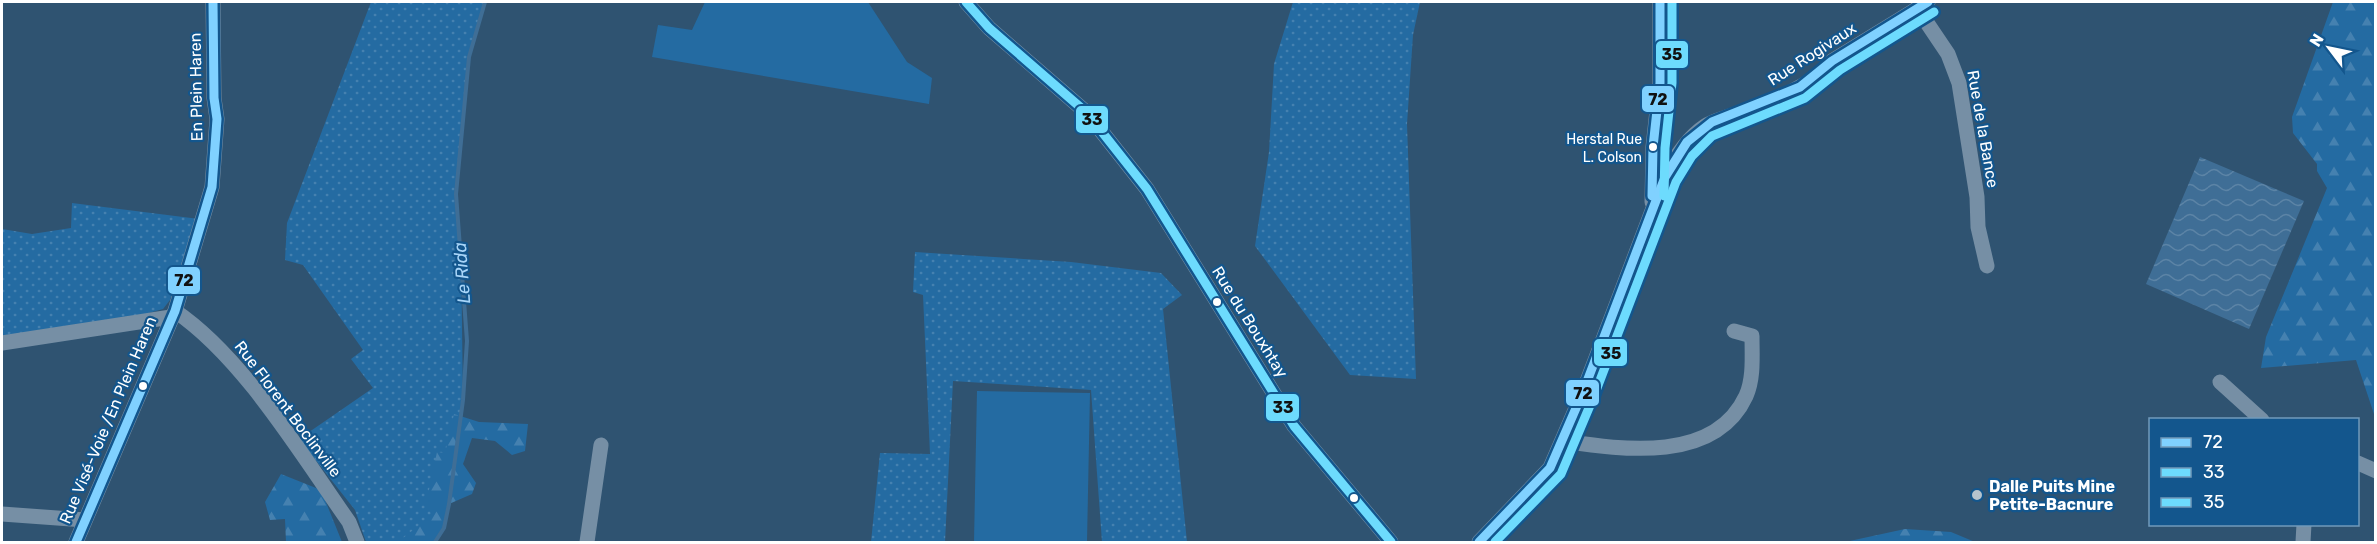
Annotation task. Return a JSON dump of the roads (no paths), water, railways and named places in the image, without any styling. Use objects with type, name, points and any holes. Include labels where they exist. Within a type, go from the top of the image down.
[{"type":"street","name":"En Plein Haren","points":[[173,314],[212,187],[217,119],[214,98],[213,2]]},
{"type":"street","name":"Rue du Bouxhtay","points":[[966,2],[989,28],[1087,113],[1147,189],[1294,426],[1391,543]]},
{"type":"street","points":[[1653,211],[1653,148],[1660,83],[1660,2]]},
{"type":"street","name":"Rue Rogivaux","points":[[1479,543],[1550,468],[1563,441],[1674,158],[1694,134],[1707,124],[1784,96],[1826,69],[1832,61],[1922,5]]},
{"type":"street","name":"Rue de la Bance","points":[[1922,5],[1948,54],[1959,83],[1977,197],[1978,227],[1987,266]]},
{"type":"street","points":[[1653,148],[1666,158],[1674,158]]},
{"type":"street","points":[[2,343],[173,314]]},
{"type":"street","name":"Rue Visé-Voie /En Plein Haren","points":[[76,543],[173,314]]},
{"type":"street","name":"Rue Florent Boclinville","points":[[173,314],[212,339],[256,392],[349,522],[357,543]]},
{"type":"street","points":[[1563,441],[1622,447],[1676,446],[1708,437],[1729,423],[1746,395],[1752,373],[1759,335],[1734,331]]},
{"type":"street","points":[[2220,382],[2260,418]]},
{"type":"street","points":[[587,543],[601,446]]},
{"type":"street","points":[[2359,463],[2376,471]]},
{"type":"street","points":[[2,514],[85,520]]},
{"type":"street","points":[[2303,543],[2304,526]]},
{"type":"water","points":[[2200,157],[2304,201],[2249,329],[2146,284]]},
{"type":"waterway","name":"Le Rida","points":[[435,542],[444,528],[449,504],[463,400],[467,341],[456,194],[469,57],[485,2]]},
{"type":"place","name":"Herstal Rue L. Colson","points":[[1653,147]]},
{"type":"place","name":"Dalle Puits Mine Petite-Bacnure","points":[[1977,495]]}]
